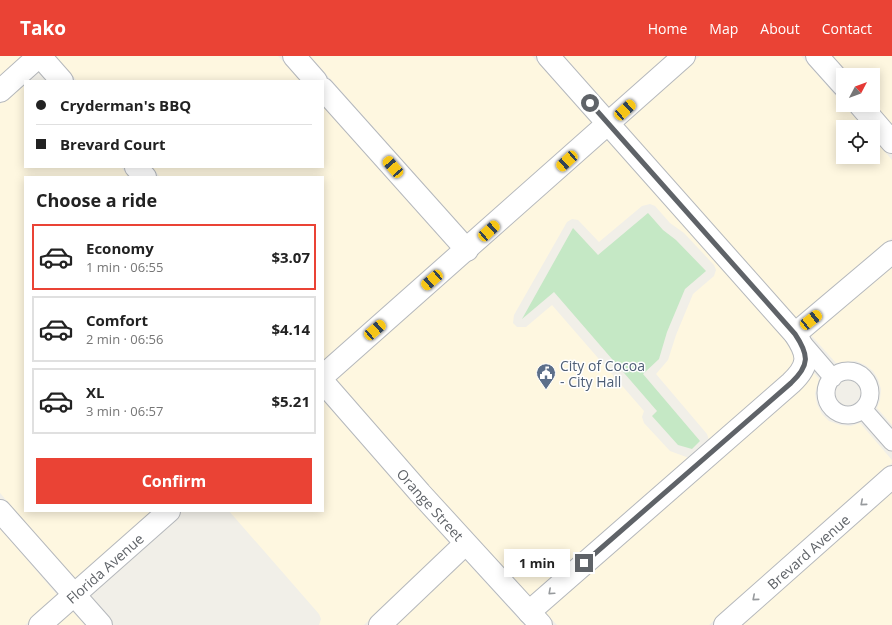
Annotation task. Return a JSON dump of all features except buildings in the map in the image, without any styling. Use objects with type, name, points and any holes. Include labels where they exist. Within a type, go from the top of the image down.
[{"type":"street","points":[[0,91],[40,56],[61,80]]},
{"type":"street","points":[[294,56],[315,80]]},
{"type":"street","points":[[548,56],[833,378]]},
{"type":"street","points":[[324,375],[467,250],[684,56]]},
{"type":"street","points":[[817,56],[836,77]]},
{"type":"street","points":[[324,90],[467,250]]},
{"type":"street","points":[[866,112],[892,142]]},
{"type":"street","points":[[137,168],[144,176]]},
{"type":"street","points":[[795,334],[892,252]]},
{"type":"street","points":[[535,618],[801,373],[806,361],[804,348],[795,334]]},
{"type":"street","points":[[851,372],[858,374],[863,378],[870,390],[867,404],[863,409],[849,415],[842,414],[830,406],[826,391],[833,378],[837,374],[851,372]]},
{"type":"street","name":"Orange Street","points":[[324,383],[465,544],[535,618]]},
{"type":"street","points":[[863,409],[892,442]]},
{"type":"street","name":"Brevard Avenue","points":[[725,625],[892,477]]},
{"type":"street","points":[[0,511],[73,596],[101,625]]},
{"type":"street","name":"Florida Avenue","points":[[40,625],[168,512]]},
{"type":"street","points":[[380,625],[465,544]]},
{"type":"shaded area","points":[[0,56],[24,56],[0,77]]},
{"type":"shaded area","points":[[55,56],[278,56],[300,80],[76,80]]},
{"type":"shaded area","points":[[310,56],[532,56],[593,124],[469,235]]},
{"type":"shaded area","points":[[564,56],[669,56],[611,109]]},
{"type":"shaded area","points":[[700,56],[801,56],[836,96],[836,112],[850,112],[857,120],[836,120],[836,164],[880,164],[880,146],[892,160],[892,238],[797,319],[624,124]]},
{"type":"shaded area","points":[[832,56],[892,56],[892,125],[880,111],[880,68],[843,68]]},
{"type":"shaded area","points":[[24,83],[24,168],[122,168],[128,176],[24,176],[24,512],[153,512],[75,580],[0,493],[0,104]]},
{"type":"shaded area","points":[[324,107],[451,250],[324,361],[324,176],[159,176],[153,168],[324,168]]},
{"type":"shaded area","points":[[607,140],[786,341],[793,353],[795,361],[792,368],[709,440],[707,434],[656,374],[668,360],[676,335],[693,294],[714,276],[716,270],[714,265],[684,233],[670,223],[655,206],[650,204],[642,206],[599,242],[578,220],[572,219],[567,222],[514,315],[513,323],[517,327],[526,327],[552,305],[644,411],[642,417],[644,423],[670,451],[689,458],[531,597],[428,486],[335,379]]},
{"type":"shaded area","points":[[892,266],[892,425],[877,408],[880,400],[881,389],[878,379],[873,371],[856,361],[836,363],[810,334]]},
{"type":"shaded area","points":[[813,372],[819,379],[815,394],[817,404],[822,414],[829,421],[840,425],[851,426],[860,423],[892,460],[892,463],[709,625],[557,625],[545,612],[798,391],[808,381]]},
{"type":"shaded area","points":[[324,401],[450,544],[364,625],[319,625],[321,619],[319,614],[230,512],[324,512]]},
{"type":"shaded area","points":[[892,491],[892,625],[741,625]]},
{"type":"shaded area","points":[[0,528],[58,596],[25,625],[0,625]]},
{"type":"shaded area","points":[[464,559],[524,625],[394,625]]},
{"type":"shaded area","points":[[72,611],[85,625],[56,625]]},
{"type":"green space","points":[[648,213],[663,230],[676,240],[706,271],[685,289],[667,332],[659,359],[643,374],[700,441],[692,449],[678,445],[652,416],[657,411],[554,292],[522,319],[573,228],[598,255]]},
{"type":"place","name":"City of Cocoa - City Hall","points":[[546,390]]},
{"type":"route","points":[[584,563],[791,383],[801,373],[806,361],[804,348],[795,334],[590,103]]}]
